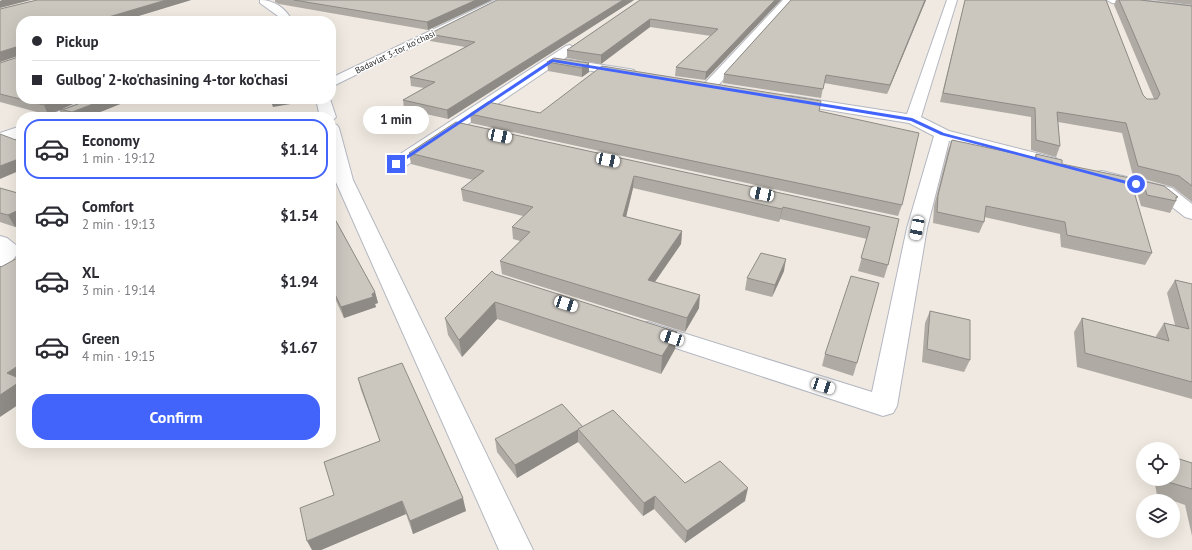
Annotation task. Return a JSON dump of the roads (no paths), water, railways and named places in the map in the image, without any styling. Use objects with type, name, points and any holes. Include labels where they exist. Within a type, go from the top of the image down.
[{"type":"street","name":"Badavlat 3-tor koʼchasi","points":[[336,81],[503,0]]},
{"type":"street","points":[[709,87],[789,0]]},
{"type":"street","points":[[912,120],[952,0]]},
{"type":"street","points":[[1106,0],[1112,15]]},
{"type":"street","points":[[1112,0],[1192,9]]},
{"type":"street","points":[[264,1],[284,16]]},
{"type":"street","points":[[396,164],[578,43]]},
{"type":"street","points":[[552,61],[646,76]]},
{"type":"street","points":[[693,84],[724,89]]},
{"type":"street","points":[[779,98],[912,120],[943,134],[1066,166]]},
{"type":"street","points":[[68,112],[88,104]]},
{"type":"street","points":[[454,126],[477,131]]},
{"type":"street","points":[[0,139],[16,132]]},
{"type":"street","points":[[626,323],[883,406],[909,226],[943,134]]},
{"type":"street","points":[[336,148],[344,180],[516,550]]},
{"type":"street","points":[[1089,172],[1165,192],[1192,213]]},
{"type":"street","points":[[0,242],[11,250],[0,261]]}]
